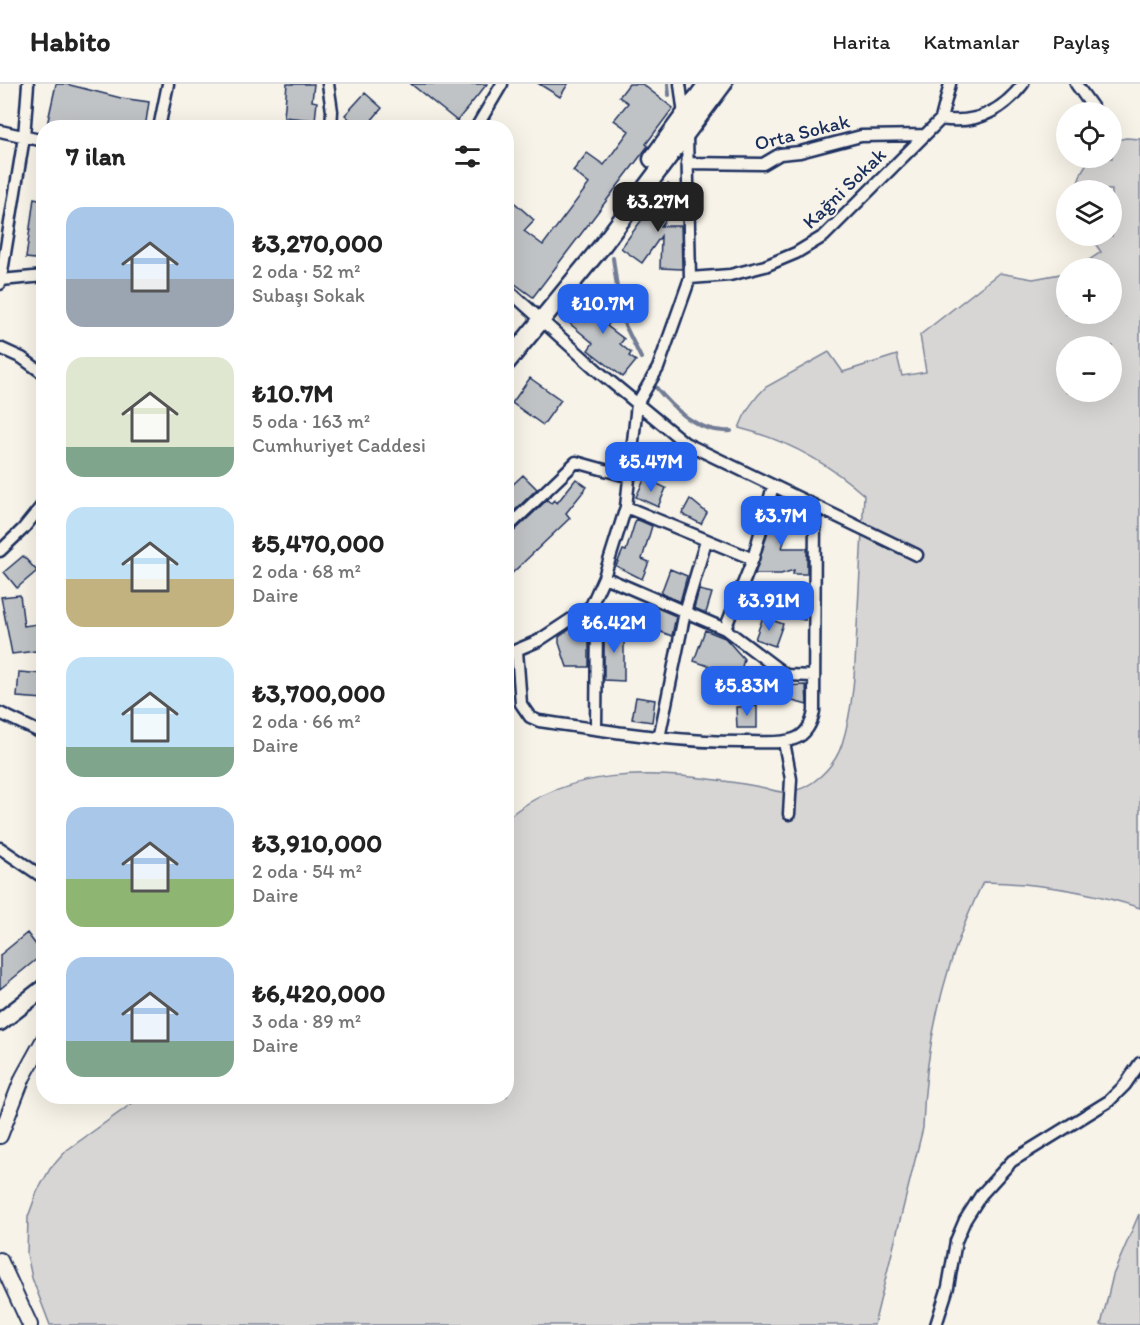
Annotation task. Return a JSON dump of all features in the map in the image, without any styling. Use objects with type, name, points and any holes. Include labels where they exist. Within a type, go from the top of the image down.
[{"type":"main road","points":[[514,353],[602,246],[685,124],[707,84]]},
{"type":"main road","points":[[685,124],[723,84]]},
{"type":"main road","points":[[0,1022],[36,994]]},
{"type":"street","points":[[28,84],[24,137],[0,282],[36,277]]},
{"type":"street","points":[[328,84],[332,120]]},
{"type":"street","points":[[481,120],[502,84]]},
{"type":"street","points":[[514,652],[538,641],[591,606],[604,577],[626,507],[637,404],[658,368],[690,278],[685,124],[680,84]]},
{"type":"street","points":[[950,84],[941,119],[965,121],[989,114],[1007,102],[1023,84]]},
{"type":"street","points":[[1076,84],[1089,102]]},
{"type":"street","points":[[160,120],[166,85]]},
{"type":"street","name":"Kağni Sokak","points":[[690,278],[750,270],[781,260],[810,245],[837,225],[941,119]]},
{"type":"street","points":[[0,131],[36,139]]},
{"type":"street","name":"Orta Sokak","points":[[687,163],[763,164],[780,154],[800,152],[861,136],[925,135]]},
{"type":"street","points":[[514,296],[637,404],[686,443],[917,555]]},
{"type":"street","points":[[0,348],[22,358],[36,368]]},
{"type":"street","points":[[514,521],[576,462],[630,477]]},
{"type":"street","points":[[725,629],[753,559],[773,486]]},
{"type":"street","points":[[514,663],[522,704],[530,717],[539,721],[659,738],[732,742],[784,742],[801,735],[810,724],[814,711],[814,506]]},
{"type":"street","points":[[626,507],[753,559]]},
{"type":"street","points":[[0,551],[36,513]]},
{"type":"street","points":[[659,738],[685,612],[706,541]]},
{"type":"street","points":[[604,577],[725,629],[786,675],[814,676]]},
{"type":"street","points":[[591,606],[597,620],[596,729]]},
{"type":"street","points":[[0,713],[36,730]]},
{"type":"street","points":[[784,742],[791,779],[789,814]]},
{"type":"street","points":[[0,848],[36,873]]},
{"type":"street","points":[[0,1136],[23,1077],[36,1053]]},
{"type":"street","points":[[936,1325],[948,1287],[956,1241],[965,1220],[986,1189],[1011,1161],[1109,1101],[1125,1085],[1140,1063]]},
{"type":"street","points":[[0,1260],[30,1325]]},
{"type":"shaded area","points":[[1122,139],[1140,139],[1140,908],[1063,889],[983,882],[958,942],[940,1002],[928,1064],[923,1128],[874,1325],[50,1325],[32,1278],[27,1254],[28,1217],[37,1192],[50,1169],[67,1150],[131,1104],[514,1104],[514,813],[556,790],[583,781],[611,777],[668,775],[696,777],[784,792],[805,787],[821,776],[839,752],[846,730],[851,700],[856,656],[864,495],[821,462],[774,439],[739,428],[741,422],[753,401],[766,387],[829,352],[843,372],[897,355],[902,376],[926,372],[920,335],[999,273],[1033,279],[1056,275],[1056,324],[1122,324],[1122,258],[1092,258],[1101,252],[1097,246],[1122,246],[1122,180],[1079,180],[1084,168],[1122,168]]},
{"type":"shaded area","points":[[1139,1214],[1140,1325],[1101,1325],[1113,1275]]},
{"type":"building","points":[[56,84],[66,84],[121,98],[149,102],[146,120],[48,120]]},
{"type":"building","points":[[287,84],[314,84],[312,101],[317,102],[315,120],[284,117]]},
{"type":"building","points":[[411,84],[487,84],[456,120]]},
{"type":"building","points":[[539,84],[568,84],[560,97]]},
{"type":"building","points":[[629,84],[642,84],[673,108],[646,144],[648,146],[533,297],[514,283],[514,202],[534,220],[524,231],[543,245],[589,184],[573,171],[587,153],[604,165],[629,131],[614,120],[628,103],[619,97]]},
{"type":"building","points":[[365,93],[382,108],[372,120],[350,120],[345,115]]},
{"type":"building","points":[[668,184],[681,193],[681,199],[661,226],[681,226],[682,269],[660,268],[661,236],[642,263],[621,248]]},
{"type":"building","points":[[34,198],[36,198],[36,259],[26,258]]},
{"type":"building","points":[[593,293],[617,313],[607,326],[624,339],[620,344],[631,353],[629,356],[636,361],[623,377],[588,350],[593,343],[569,323]]},
{"type":"building","points":[[530,378],[561,400],[543,425],[514,404],[514,400]]},
{"type":"building","points":[[523,475],[537,489],[514,511],[514,483]]},
{"type":"building","points":[[645,478],[666,488],[658,507],[636,497]]},
{"type":"building","points":[[576,479],[587,487],[566,513],[570,518],[514,571],[514,531],[547,500],[551,503],[554,500],[557,503]]},
{"type":"building","points":[[690,499],[707,513],[701,524],[682,514]]},
{"type":"building","points":[[777,501],[795,507],[782,548],[807,548],[807,574],[793,574],[794,570],[781,574],[755,574]]},
{"type":"building","points":[[636,519],[652,526],[642,559],[649,562],[642,579],[616,566],[623,550],[626,551]]},
{"type":"building","points":[[23,556],[36,570],[17,588],[4,572]]},
{"type":"building","points":[[670,569],[687,576],[680,602],[661,593]]},
{"type":"building","points":[[699,590],[712,593],[706,613],[694,608]]},
{"type":"building","points":[[790,593],[807,596],[805,620],[786,616]]},
{"type":"building","points":[[20,595],[24,626],[36,624],[36,651],[12,654],[1,597]]},
{"type":"building","points":[[650,605],[676,616],[672,636],[642,625]]},
{"type":"building","points":[[763,617],[783,624],[775,646],[755,639]]},
{"type":"building","points":[[579,623],[589,623],[589,667],[567,667],[559,637]]},
{"type":"building","points":[[604,628],[624,628],[624,681],[604,680]]},
{"type":"building","points":[[705,630],[725,638],[744,659],[737,686],[717,681],[720,670],[694,661]]},
{"type":"building","points":[[19,672],[36,673],[36,698],[17,697]]},
{"type":"building","points":[[806,685],[807,705],[749,689],[750,687]]},
{"type":"building","points":[[636,697],[655,700],[652,722],[632,719]]},
{"type":"building","points":[[757,706],[757,728],[737,728],[736,707]]},
{"type":"building","points":[[27,933],[36,945],[36,960],[0,989],[0,955]]},
{"type":"waterway","points":[[668,84],[669,95]]},
{"type":"waterway","points":[[613,258],[621,317],[641,358]]},
{"type":"waterway","points":[[654,385],[669,402],[697,424],[719,431],[731,431]]}]
